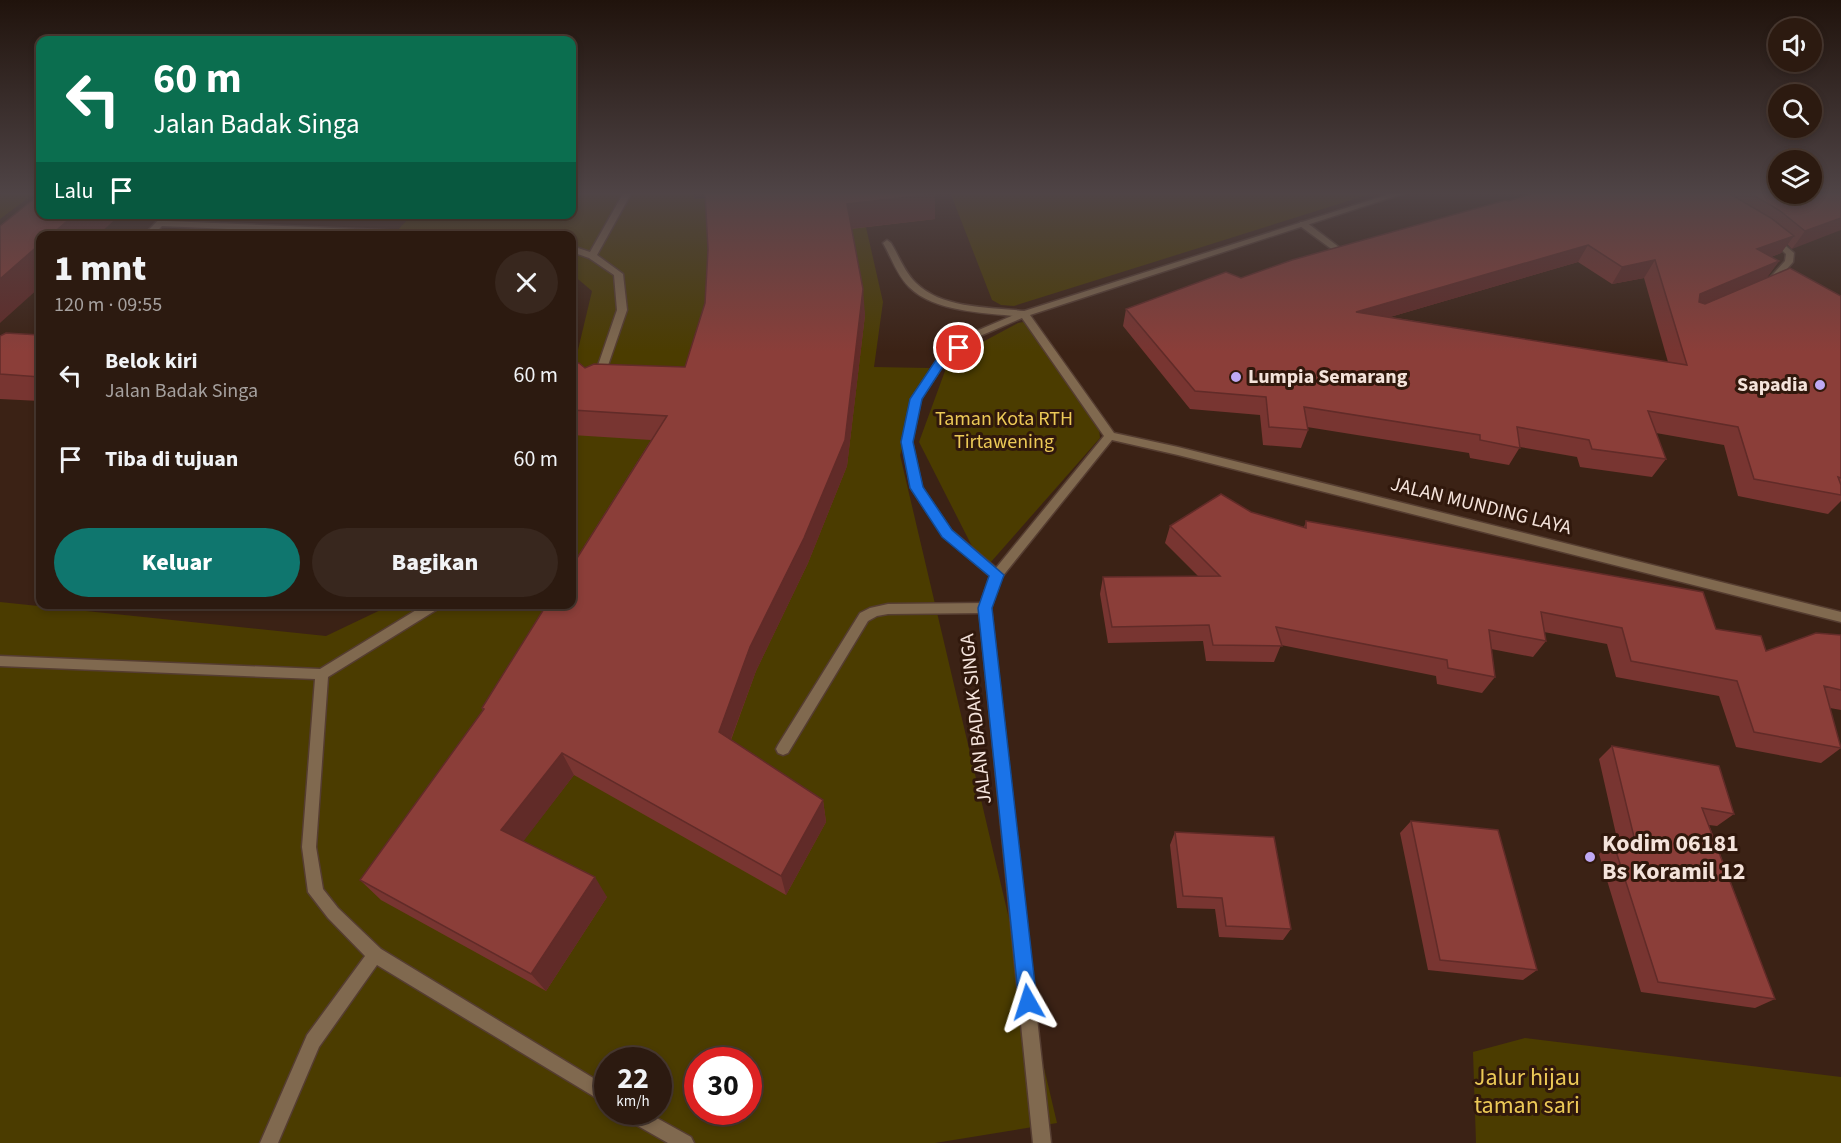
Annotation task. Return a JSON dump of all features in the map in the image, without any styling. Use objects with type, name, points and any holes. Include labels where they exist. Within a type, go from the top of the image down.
[{"type":"street","points":[[592,256],[598,245]]},
{"type":"street","points":[[887,245],[913,286],[923,295],[938,302],[1024,314],[1110,436],[997,575],[947,533],[917,488],[907,442],[916,399],[940,363],[977,334],[1024,314],[1237,245]]},
{"type":"street","points":[[1332,245],[1340,251]]},
{"type":"street","points":[[1762,286],[1772,282],[1789,262],[1790,253],[1781,245]]},
{"type":"street","points":[[576,250],[592,256],[618,274],[622,310],[595,389]]},
{"type":"street","name":"JALAN MUNDING LAYA","points":[[1110,436],[1190,453],[1841,617]]},
{"type":"street","name":"JALAN BADAK SINGA","points":[[997,575],[985,608],[1042,1143]]},
{"type":"street","points":[[783,749],[864,617],[874,611],[888,609],[985,608]]},
{"type":"street","points":[[0,661],[322,674],[429,609]]},
{"type":"street","points":[[322,674],[309,847],[316,892],[333,913],[375,955],[594,1089]]},
{"type":"street","points":[[269,1143],[313,1041],[375,955]]},
{"type":"street","points":[[653,1125],[685,1143]]},
{"type":"green space","points":[[576,245],[870,245],[883,302],[874,367],[929,368],[900,455],[1057,1123],[935,1143],[0,1143],[0,602],[36,606],[36,609],[67,609],[326,636],[383,609],[576,609],[576,358],[592,291],[576,277]]},
{"type":"green space","points":[[971,245],[1207,245],[1014,306],[1001,305],[992,300]]},
{"type":"green space","name":"Taman Kota RTH Tirtawening","points":[[1023,322],[1028,324],[1099,428],[1100,438],[990,563],[980,562],[919,442],[949,360]]},
{"type":"green space","name":"Jalur hijau taman sari","points":[[1525,1038],[1841,1077],[1841,1143],[1476,1143],[1473,1052]]},
{"type":"building","points":[[0,245],[36,245],[36,248],[0,279]]},
{"type":"building","points":[[708,245],[855,245],[863,289],[845,440],[804,538],[750,647],[719,732],[823,800],[781,876],[562,753],[501,830],[595,877],[531,974],[360,880],[484,709],[482,708],[544,609],[576,609],[576,560],[667,416],[576,410],[576,363],[585,368],[594,364],[685,367],[705,303]]},
{"type":"building","points":[[1344,245],[1587,245],[1356,312],[1687,365],[1655,260],[1622,267],[1589,245],[1767,245],[1757,249],[1779,261],[1700,294],[1699,302],[1705,304],[1790,268],[1841,296],[1841,478],[1838,477],[1841,495],[1754,479],[1738,427],[1648,411],[1666,459],[1592,449],[1589,440],[1517,427],[1520,448],[1480,440],[1480,435],[1304,407],[1308,430],[1269,427],[1266,397],[1195,391],[1126,309],[1226,272],[1241,278]]},
{"type":"building","points":[[6,333],[36,335],[36,377],[0,374],[0,336]]},
{"type":"building","points":[[1221,494],[1251,512],[1306,528],[1306,521],[1703,592],[1716,629],[1761,636],[1766,651],[1816,633],[1841,635],[1841,690],[1824,686],[1841,748],[1754,732],[1737,681],[1631,661],[1622,628],[1541,612],[1546,641],[1489,630],[1495,677],[1448,668],[1447,660],[1276,627],[1282,646],[1213,645],[1209,625],[1112,627],[1103,577],[1220,576],[1170,526]]},
{"type":"building","points":[[1612,746],[1719,766],[1734,814],[1702,808],[1775,999],[1658,982],[1613,842],[1636,845]]},
{"type":"building","points":[[1411,821],[1498,830],[1537,970],[1440,960]]},
{"type":"building","points":[[1175,832],[1274,837],[1291,929],[1226,926],[1222,898],[1183,896]]},
{"type":"place","name":"Lumpia Semarang","points":[[1236,377]]},
{"type":"place","name":"Sapadia","points":[[1820,385]]},
{"type":"place","name":"Kodim 06181 Bs Koramil 12","points":[[1590,857]]},
{"type":"route","points":[[959,348],[940,363],[916,399],[907,442],[917,488],[947,533],[997,575],[985,608],[1028,1002]]}]
